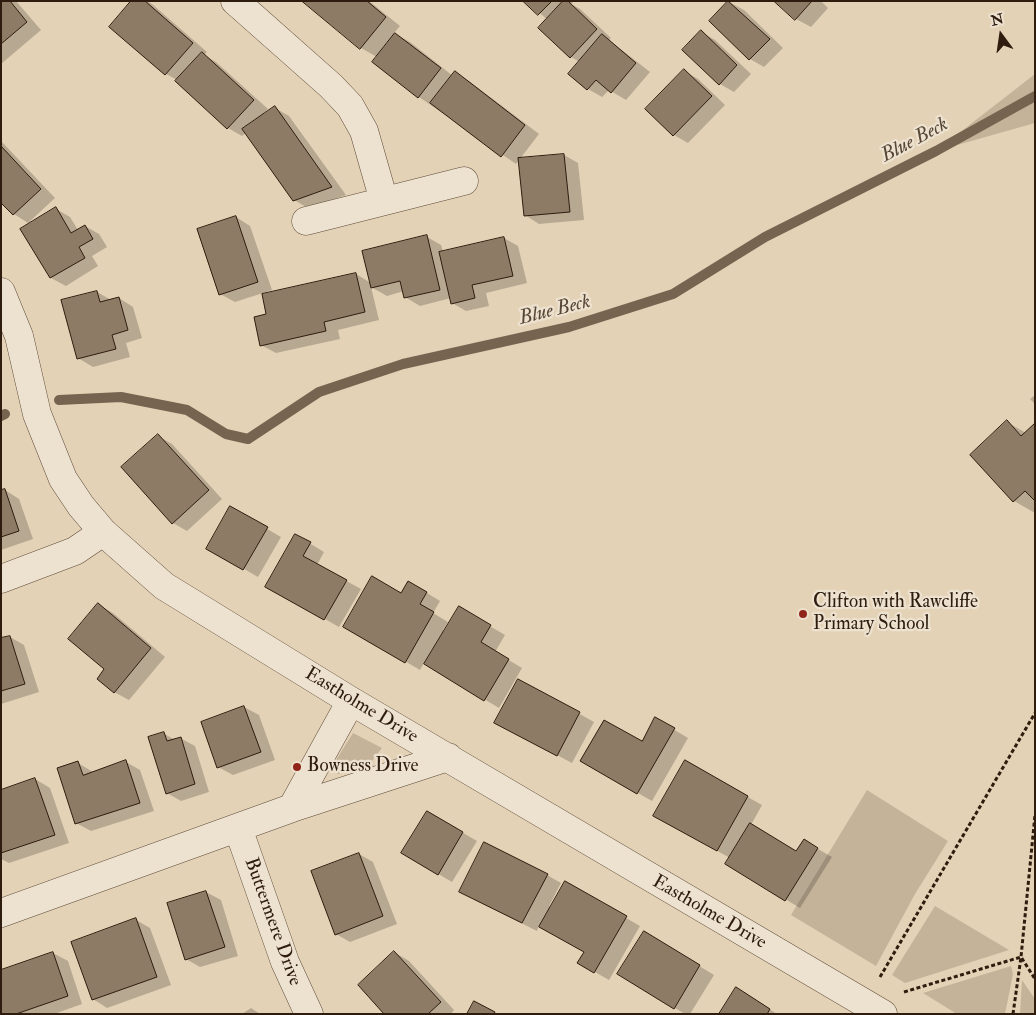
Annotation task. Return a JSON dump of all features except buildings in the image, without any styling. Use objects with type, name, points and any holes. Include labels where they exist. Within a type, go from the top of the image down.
[{"type":"street","points":[[235,1],[331,86],[350,106],[364,131],[384,201]]},
{"type":"street","points":[[306,221],[464,181]]},
{"type":"street","name":"Eastholme Drive","points":[[1,292],[19,336],[33,402],[63,478],[81,506],[103,532],[164,586],[351,701],[874,1009]]},
{"type":"street","points":[[1,579],[75,551],[103,532]]},
{"type":"street","points":[[292,808],[351,701]]},
{"type":"street","points":[[1,913],[292,808],[448,757]]},
{"type":"street","name":"Buttermere Drive","points":[[238,828],[284,962],[309,1014]]},
{"type":"path","points":[[874,1009],[1035,713]]},
{"type":"path","points":[[1013,1014],[1021,957],[1035,815]]},
{"type":"path","points":[[874,1009],[1021,957]]},
{"type":"path","points":[[1021,957],[1035,979]]},
{"type":"shaded area","points":[[1035,74],[1035,123],[936,151]]},
{"type":"shaded area","points":[[353,733],[382,748],[372,761],[338,774],[331,768]]},
{"type":"shaded area","points":[[867,790],[948,841],[915,894],[876,966],[791,915]]},
{"type":"shaded area","points":[[935,906],[1009,950],[905,983],[892,975]]},
{"type":"shaded area","points":[[1011,966],[1013,974],[1005,1014],[957,1014],[923,993]]},
{"type":"shaded area","points":[[1022,980],[1035,999],[1035,1014],[1020,1014]]},
{"type":"waterway","name":"Blue Beck","points":[[59,400],[121,397],[187,410],[226,434],[248,439],[319,392],[403,364],[569,327],[673,294],[765,237],[936,151],[1035,96]]},
{"type":"waterway","name":"Blue Beck","points":[[1,416],[5,414]]},
{"type":"place","name":"Clifton with Rawcliffe Primary School","points":[[803,614]]},
{"type":"place","name":"Bowness Drive","points":[[297,767]]}]
